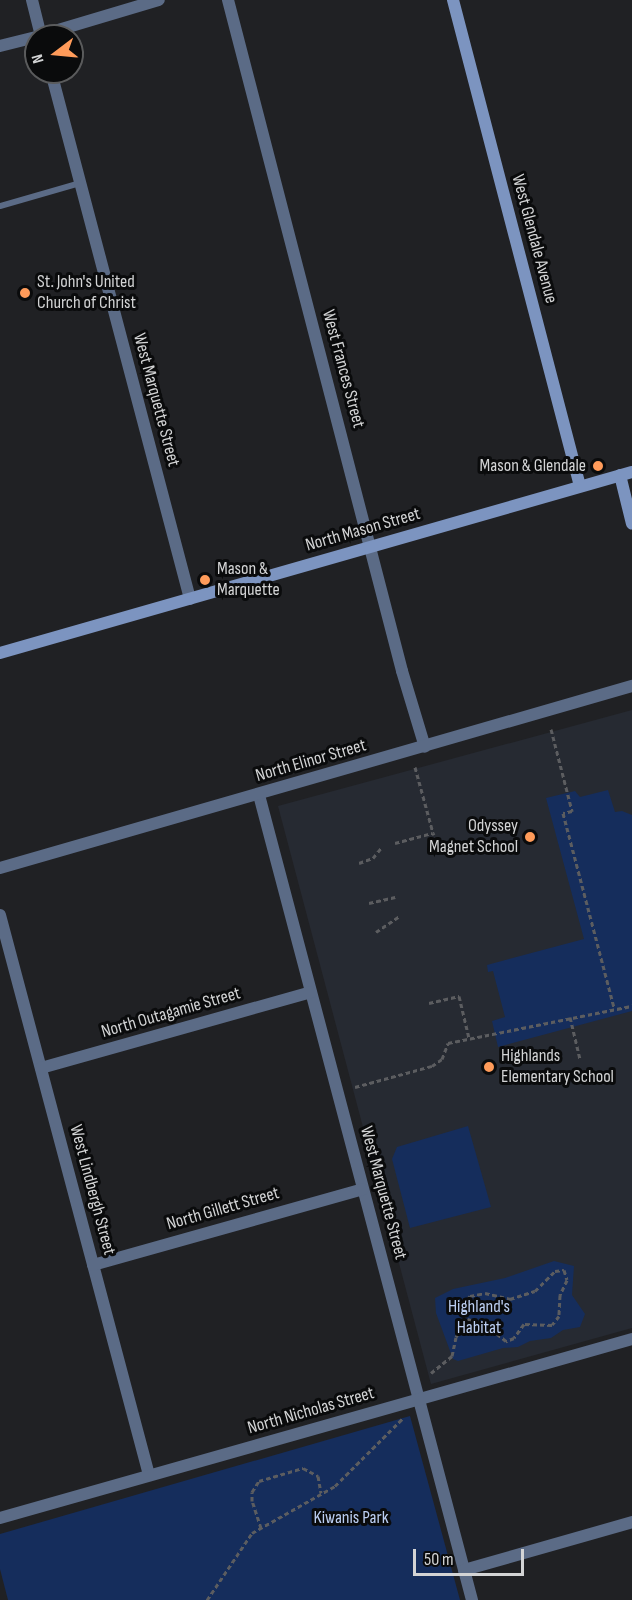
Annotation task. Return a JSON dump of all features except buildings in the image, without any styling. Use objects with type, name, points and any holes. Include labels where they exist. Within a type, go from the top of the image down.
[{"type":"main road","name":"West Glendale Avenue","points":[[453,0],[580,486]]},
{"type":"main road","name":"North Mason Street","points":[[0,654],[626,474]]},
{"type":"main road","points":[[626,474],[632,524]]},
{"type":"street","points":[[32,0],[37,24]]},
{"type":"street","points":[[79,24],[159,0]]},
{"type":"street","name":"West Frances Street","points":[[228,0],[424,747]]},
{"type":"street","points":[[0,46],[24,40]]},
{"type":"street","name":"West Marquette Street","points":[[54,84],[190,599]]},
{"type":"street","name":"North Elinor Street","points":[[0,868],[632,686]]},
{"type":"street","name":"West Marquette Street","points":[[259,795],[472,1600]]},
{"type":"street","name":"West Lindbergh Street","points":[[0,915],[149,1475]]},
{"type":"street","name":"North Outagamie Street","points":[[42,1068],[311,992]]},
{"type":"street","name":"North Gillett Street","points":[[93,1265],[363,1189]]},
{"type":"street","name":"North Nicholas Street","points":[[0,1518],[632,1339]]},
{"type":"street","points":[[464,1570],[632,1522]]},
{"type":"lane","points":[[1,205],[81,183]]},
{"type":"path","points":[[551,729],[572,811],[563,813],[615,1009]]},
{"type":"path","points":[[395,843],[433,834],[415,767]]},
{"type":"path","points":[[359,863],[373,858],[381,848]]},
{"type":"path","points":[[369,903],[395,897]]},
{"type":"path","points":[[376,932],[400,916]]},
{"type":"path","points":[[429,1003],[459,996],[470,1038]]},
{"type":"path","points":[[355,1087],[432,1066],[442,1059],[448,1043],[632,1006]]},
{"type":"path","points":[[570,1017],[580,1059]]},
{"type":"path","points":[[431,1373],[452,1356],[456,1336],[466,1320],[464,1304],[470,1296],[485,1293],[510,1299],[535,1291],[555,1271],[564,1270],[567,1280],[560,1295],[559,1316],[552,1325],[524,1324],[514,1338],[506,1341],[486,1325],[466,1320]]},
{"type":"path","points":[[207,1600],[247,1539],[261,1528],[334,1485],[402,1418]]},
{"type":"path","points":[[261,1528],[252,1501],[252,1492],[259,1481],[303,1467],[318,1476],[321,1493]]},
{"type":"shaded area","name":"Highlands Elementary School","points":[[632,710],[632,1328],[431,1384],[278,806]]},
{"type":"green space","points":[[608,790],[615,812],[622,811],[632,815],[632,1011],[498,1047],[492,1021],[505,1017],[493,971],[488,972],[487,965],[584,939],[546,798],[575,791],[580,797]]},
{"type":"green space","points":[[468,1126],[491,1207],[410,1228],[392,1159],[397,1147]]},
{"type":"green space","name":"Highland's Habitat","points":[[554,1261],[574,1266],[572,1295],[585,1314],[580,1327],[563,1330],[551,1338],[530,1341],[518,1347],[503,1348],[458,1361],[453,1359],[436,1313],[435,1298],[453,1289],[505,1278]]},
{"type":"green space","name":"Kiwanis Park","points":[[410,1416],[460,1600],[8,1600],[0,1569],[0,1534]]},
{"type":"place","name":"St. John's United Church of Christ","points":[[25,293]]},
{"type":"place","name":"Mason & Glendale","points":[[598,466]]},
{"type":"place","name":"Mason & Marquette","points":[[205,580]]},
{"type":"place","name":"Odyssey Magnet School","points":[[530,837]]},
{"type":"place","name":"Highlands Elementary School","points":[[489,1067]]}]
